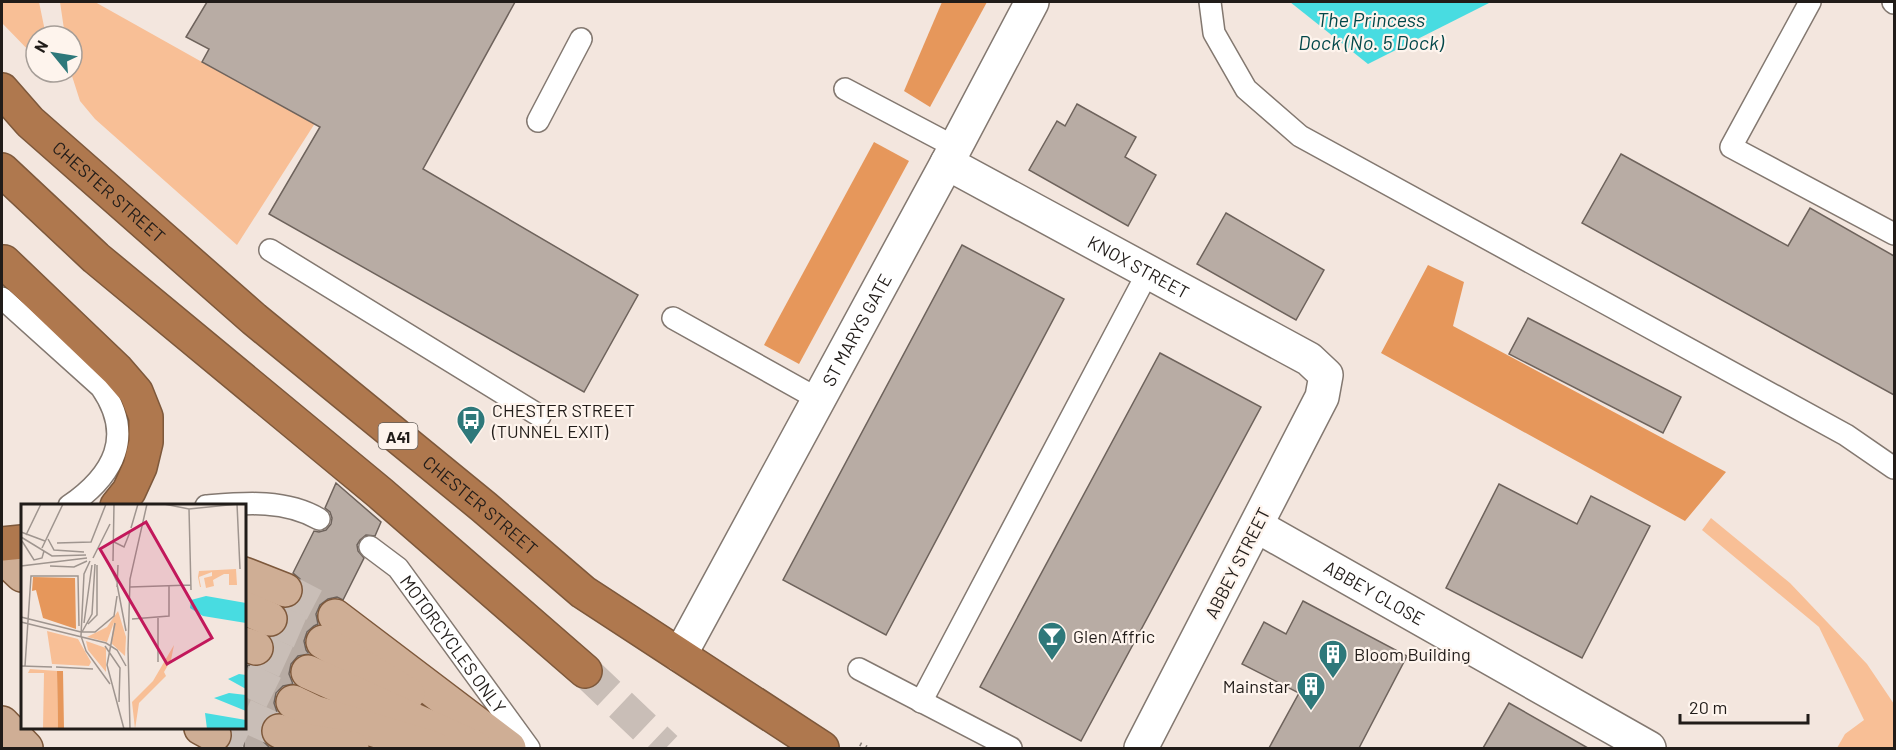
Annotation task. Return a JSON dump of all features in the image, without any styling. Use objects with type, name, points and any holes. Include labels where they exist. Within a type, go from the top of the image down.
[{"type":"highway","name":"CHESTER STREET","points":[[2,90],[30,122],[254,319],[475,499],[583,592],[822,748]]},
{"type":"highway","points":[[2,170],[96,258],[380,492],[585,671]]},
{"type":"highway","points":[[4,262],[117,370],[136,392],[146,417],[146,442],[141,467],[129,491],[119,504]]},
{"type":"main road","points":[[12,550],[21,572]]},
{"type":"main road","points":[[246,577],[266,606]]},
{"type":"main road","points":[[496,748],[329,629],[347,623],[508,748]]},
{"type":"main road","points":[[308,672],[476,748]]},
{"type":"main road","points":[[352,748],[297,739],[286,717],[314,712],[435,748]]},
{"type":"street","name":"ST MARYS GATE","points":[[680,655],[1032,2]]},
{"type":"street","name":"KNOX STREET","points":[[951,155],[1148,272],[1309,359],[1326,375]]},
{"type":"street","name":"ABBEY STREET","points":[[1141,748],[1322,396],[1326,375]]},
{"type":"street","name":"ABBEY CLOSE","points":[[1257,526],[1649,748]]},
{"type":"lane","points":[[1210,2],[1214,33],[1246,89],[1300,136],[1846,435],[1894,468]]},
{"type":"lane","points":[[1810,2],[1731,147],[1894,234]]},
{"type":"lane","points":[[538,121],[582,39]]},
{"type":"lane","points":[[845,89],[951,155]]},
{"type":"lane","points":[[270,250],[540,416]]},
{"type":"lane","points":[[921,702],[1148,272]]},
{"type":"lane","points":[[2,298],[101,387],[109,399],[115,416],[116,447],[110,466],[99,482],[72,504]]},
{"type":"lane","points":[[673,318],[818,399]]},
{"type":"lane","points":[[243,504],[261,503],[289,507],[310,513],[319,519]]},
{"type":"lane","name":"MOTORCYCLES ONLY","points":[[370,547],[398,568],[529,748]]},
{"type":"lane","points":[[859,669],[1011,748]]},
{"type":"shaded area","points":[[2,2],[39,2],[44,24],[24,24],[24,46],[2,23]]},
{"type":"shaded area","points":[[60,2],[95,2],[202,62],[349,70],[237,245],[95,119],[80,101],[75,84],[84,84],[84,24],[63,24]]},
{"type":"shaded area","points":[[942,2],[987,2],[930,107],[904,91]]},
{"type":"shaded area","points":[[874,142],[909,161],[799,364],[764,345]]},
{"type":"shaded area","points":[[1428,265],[1464,282],[1453,326],[1726,472],[1685,521],[1381,353]]},
{"type":"shaded area","points":[[1711,518],[1790,583],[1867,664],[1894,704],[1894,748],[1837,748],[1845,734],[1864,720],[1819,627],[1702,530]]},
{"type":"water","name":"The Princess Dock (No. 5 Dock)","points":[[1290,2],[1491,2],[1368,64]]},
{"type":"building","points":[[207,2],[515,2],[423,169],[638,295],[584,392],[269,214],[320,127],[202,62],[209,49],[186,37]]},
{"type":"building","points":[[1077,104],[1136,137],[1125,157],[1156,175],[1128,226],[1029,170],[1057,121],[1065,126]]},
{"type":"building","points":[[1621,154],[1788,246],[1810,208],[1894,256],[1894,395],[1582,223]]},
{"type":"building","points":[[1226,213],[1324,270],[1296,320],[1197,264]]},
{"type":"building","points":[[962,245],[1064,299],[886,635],[783,580]]},
{"type":"building","points":[[1528,318],[1681,397],[1663,433],[1509,354]]},
{"type":"building","points":[[1160,353],[1261,407],[1081,741],[980,687]]},
{"type":"building","points":[[336,483],[381,522],[375,536],[366,535],[357,545],[358,551],[364,558],[343,600],[337,597],[328,599],[320,605],[316,614],[318,624],[307,632],[304,641],[309,654],[298,656],[291,664],[289,674],[293,684],[283,686],[276,693],[274,703],[277,712],[268,716],[262,724],[260,734],[270,748],[244,748],[246,668],[248,665],[259,666],[269,662],[274,653],[271,638],[281,634],[287,626],[288,616],[285,608],[296,605],[302,597],[303,587],[300,579],[293,573],[314,531],[326,530],[331,524],[330,512],[325,508]]},
{"type":"building","points":[[1499,484],[1577,524],[1591,496],[1650,526],[1582,658],[1446,588]]},
{"type":"building","name":"Bloom Building","points":[[1303,601],[1407,656],[1359,748],[1269,748],[1299,693],[1242,664],[1264,622],[1286,634]]},
{"type":"building","points":[[1509,703],[1588,748],[1483,748]]},
{"type":"tunnel","points":[[285,590],[335,616]]},
{"type":"tunnel","points":[[270,619],[323,642]]},
{"type":"tunnel","points":[[256,648],[308,672]]},
{"type":"tunnel","points":[[585,671],[666,748]]},
{"type":"tunnel","points":[[246,679],[293,702]]},
{"type":"tunnel","points":[[246,716],[279,731]]},
{"type":"tunnel","points":[[214,735],[242,748]]},
{"type":"place","name":"CHESTER STREET (TUNNEL EXIT)","points":[[471,446]]},
{"type":"place","name":"Glen Affric","points":[[1052,662]]},
{"type":"place","name":"Bloom Building","points":[[1333,680]]},
{"type":"place","name":"Mainstar","points":[[1311,712]]}]
